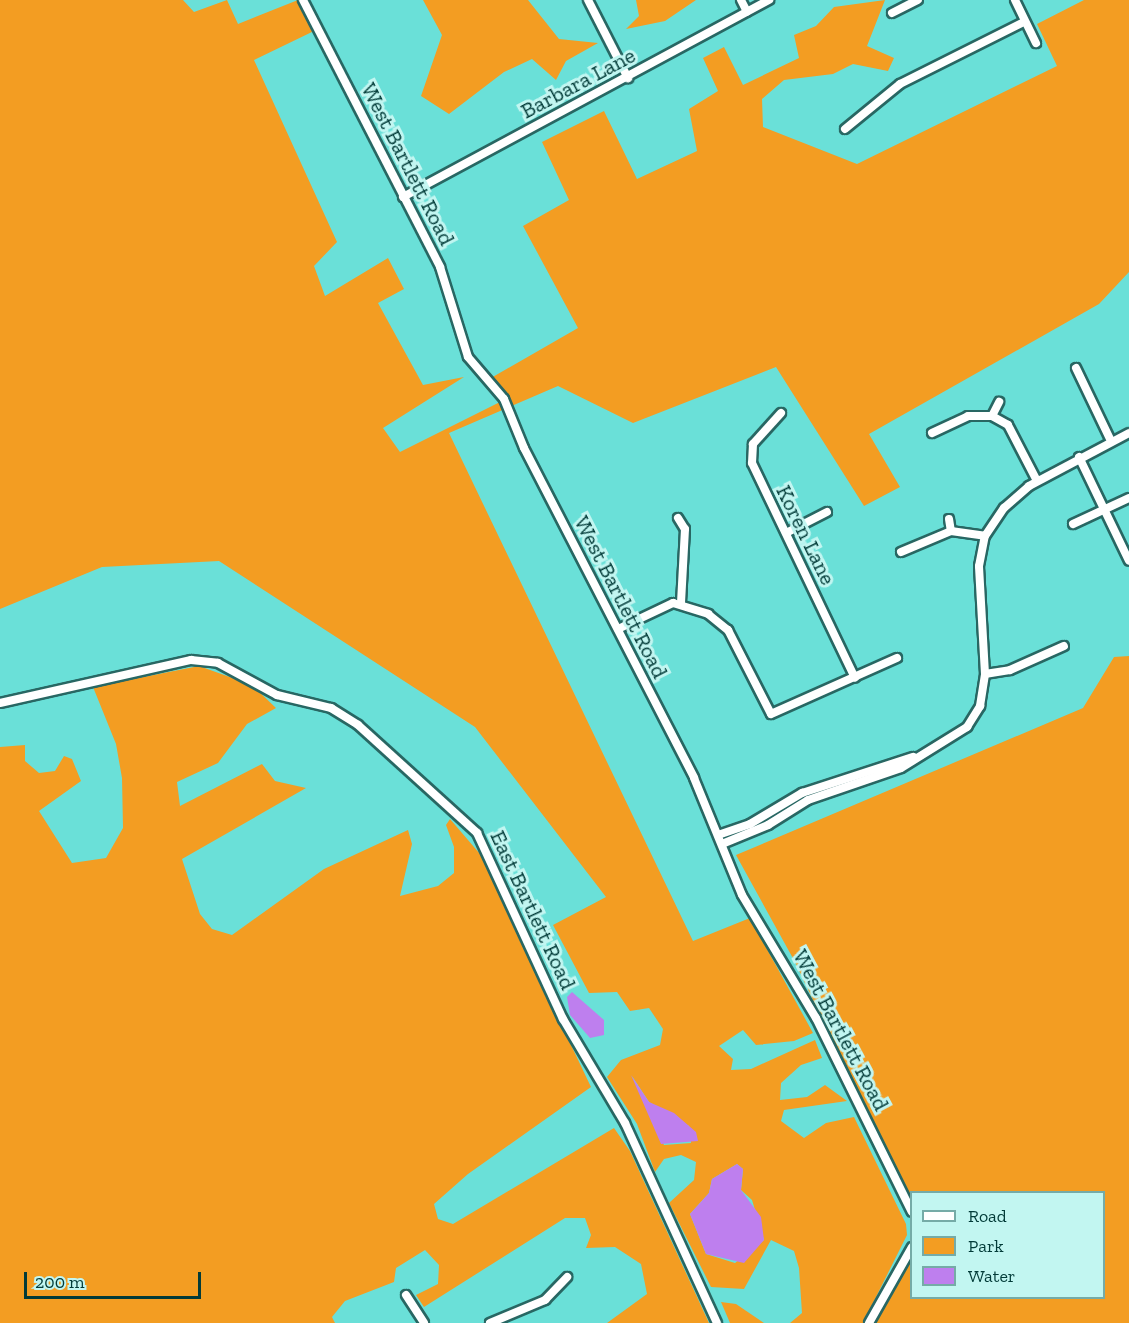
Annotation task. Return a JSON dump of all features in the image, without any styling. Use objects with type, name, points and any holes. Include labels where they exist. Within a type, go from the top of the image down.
[{"type":"street","name":"West Bartlett Road","points":[[303,0],[445,280],[468,357],[504,399],[718,835],[742,895],[816,1018],[910,1208]]},
{"type":"street","points":[[588,0],[628,78]]},
{"type":"street","points":[[741,0],[747,12]]},
{"type":"street","name":"Barbara Lane","points":[[403,197],[628,78],[769,0]]},
{"type":"street","points":[[892,13],[918,0]]},
{"type":"street","points":[[1014,0],[1036,43]]},
{"type":"street","points":[[845,129],[879,96],[1024,22]]},
{"type":"street","points":[[1076,368],[1110,439]]},
{"type":"street","points":[[992,416],[999,402]]},
{"type":"street","name":"Koren Lane","points":[[781,413],[753,444],[751,457],[855,678]]},
{"type":"street","points":[[932,433],[968,416],[992,416],[1008,425],[1037,481]]},
{"type":"street","points":[[722,844],[808,800],[950,741],[973,721],[985,674],[979,566],[985,536],[1004,508],[1037,481],[1110,439],[1129,433]]},
{"type":"street","points":[[1079,457],[1129,561]]},
{"type":"street","points":[[1073,524],[1129,498]]},
{"type":"street","points":[[786,533],[827,512]]},
{"type":"street","points":[[678,518],[685,529],[681,604]]},
{"type":"street","points":[[949,519],[951,531]]},
{"type":"street","points":[[901,552],[951,531],[985,536]]},
{"type":"street","points":[[618,629],[674,603],[681,604],[728,630],[771,714],[897,658]]},
{"type":"street","points":[[985,674],[1010,670],[1064,646]]},
{"type":"street","name":"East Bartlett Road","points":[[0,704],[192,660],[218,663],[277,695],[331,708],[358,725],[477,833],[563,1019],[626,1123],[717,1323]]},
{"type":"street","points":[[718,835],[751,829]]},
{"type":"street","points":[[869,1323],[910,1250]]},
{"type":"street","points":[[490,1323],[545,1300],[567,1277]]},
{"type":"street","points":[[406,1295],[424,1323]]},
{"type":"green space","points":[[0,0],[183,0],[194,12],[227,0],[238,24],[298,0],[314,31],[254,60],[337,242],[314,266],[325,296],[388,258],[404,289],[378,303],[423,385],[464,377],[383,428],[400,452],[500,402],[484,382],[578,328],[523,226],[569,200],[542,142],[604,111],[637,179],[697,151],[689,109],[718,91],[703,58],[724,47],[743,85],[799,58],[794,35],[816,26],[834,7],[885,0],[867,46],[894,58],[888,71],[853,64],[833,74],[784,80],[762,99],[763,127],[857,164],[1057,66],[1037,24],[1084,0],[1129,0],[1129,272],[1099,304],[869,434],[900,487],[864,506],[776,367],[633,423],[558,386],[449,433],[693,941],[750,918],[813,1033],[794,1041],[756,1045],[743,1030],[719,1046],[733,1059],[731,1070],[751,1069],[815,1040],[822,1058],[801,1065],[781,1083],[780,1100],[807,1097],[825,1085],[847,1101],[784,1110],[781,1121],[804,1138],[826,1123],[854,1117],[906,1224],[907,1235],[863,1323],[790,1323],[802,1313],[799,1268],[794,1251],[771,1240],[744,1289],[711,1287],[669,1203],[694,1180],[696,1162],[681,1155],[664,1159],[655,1172],[637,1124],[607,1077],[621,1060],[660,1045],[663,1029],[649,1008],[630,1011],[617,992],[589,993],[553,925],[606,897],[475,727],[219,561],[102,567],[0,609]],"holes":[[[632,1076],[649,1102],[689,1126],[691,1143],[664,1145]],[[737,1164],[743,1169],[741,1190],[752,1200],[764,1240],[735,1263],[706,1254],[690,1214],[709,1193],[712,1179]]]},
{"type":"green space","points":[[423,0],[528,0],[559,39],[598,43],[566,61],[556,80],[532,59],[504,72],[449,114],[421,96],[442,35]]},
{"type":"green space","points":[[636,0],[696,0],[665,21],[626,29],[639,16]]},
{"type":"green space","points":[[1129,656],[1129,1323],[875,1323],[910,1256],[910,1299],[1105,1299],[1105,1191],[910,1191],[910,1204],[795,962],[736,855],[1083,708],[1114,657]]},
{"type":"green space","points":[[199,666],[252,685],[276,708],[247,724],[218,763],[177,782],[180,806],[262,764],[275,781],[306,788],[182,859],[200,914],[212,929],[232,935],[324,869],[408,830],[412,844],[400,896],[438,886],[454,873],[454,847],[446,825],[450,819],[480,854],[591,1087],[468,1174],[434,1204],[438,1219],[453,1224],[614,1128],[630,1151],[709,1323],[607,1323],[647,1294],[641,1264],[615,1247],[586,1248],[591,1235],[585,1218],[565,1218],[424,1307],[416,1295],[438,1284],[439,1265],[425,1250],[396,1268],[394,1282],[345,1301],[332,1317],[335,1323],[0,1323],[0,747],[25,745],[25,761],[39,773],[55,771],[64,756],[72,759],[81,781],[39,811],[72,863],[106,858],[123,828],[122,778],[116,744],[93,687]]},
{"type":"green space","points":[[721,1302],[736,1304],[764,1323],[730,1323]]},
{"type":"water","points":[[572,992],[604,1020],[604,1035],[590,1038],[570,1015],[567,997]]},
{"type":"water","points":[[631,1075],[649,1102],[674,1113],[696,1132],[698,1141],[661,1144]]},
{"type":"water","points":[[737,1164],[743,1169],[741,1190],[761,1217],[764,1240],[744,1263],[706,1254],[690,1214],[709,1193],[712,1179]]}]
